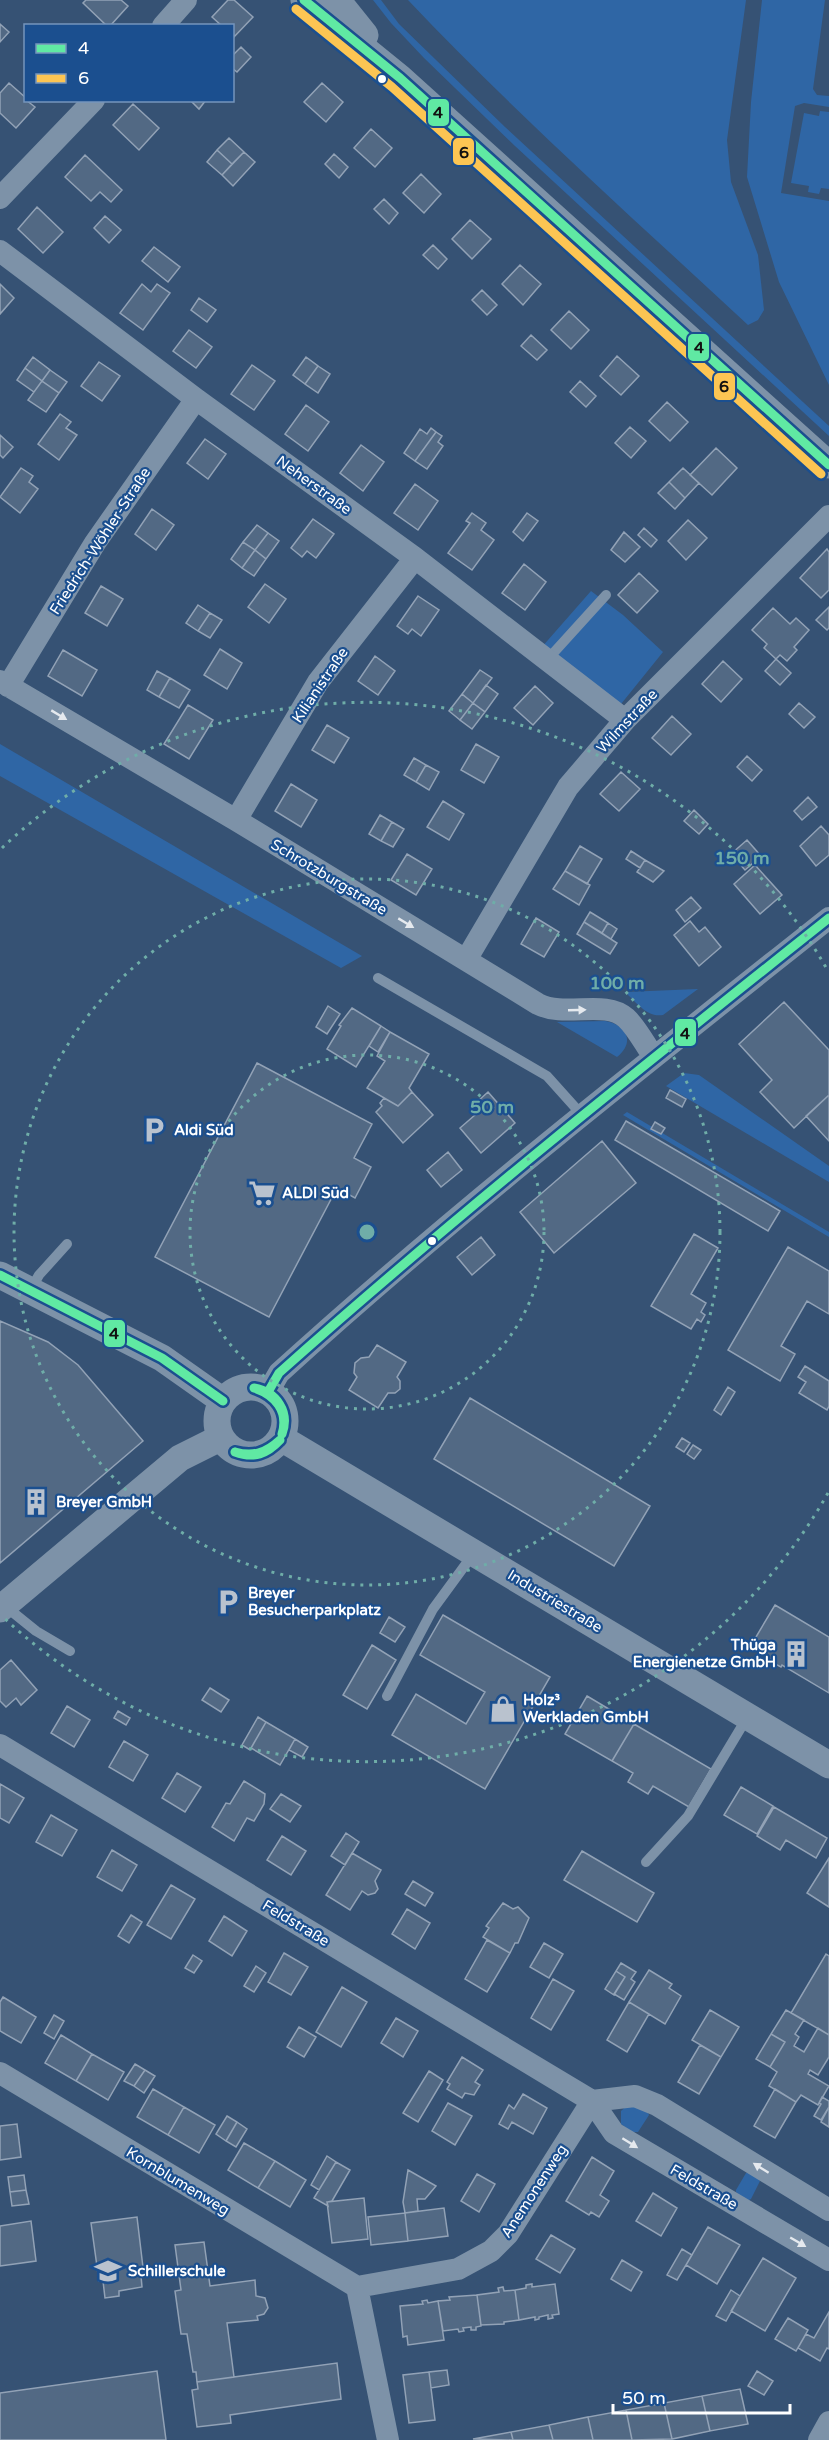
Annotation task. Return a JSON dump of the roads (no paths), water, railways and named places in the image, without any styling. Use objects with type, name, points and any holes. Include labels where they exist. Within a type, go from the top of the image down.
[{"type":"street","points":[[165,24],[186,0]]},
{"type":"street","points":[[304,0],[400,78],[829,465]]},
{"type":"street","points":[[337,0],[400,78]]},
{"type":"street","points":[[0,198],[92,102]]},
{"type":"street","name":"Neherstraße","points":[[0,251],[196,399],[415,558],[625,720]]},
{"type":"street","name":"Friedrich-Wöhler-Straße","points":[[4,683],[95,543],[196,399]]},
{"type":"street","name":"Wilmstraße","points":[[466,960],[568,787],[625,720],[829,516]]},
{"type":"street","name":"Kilianistraße","points":[[236,820],[318,682],[415,558]]},
{"type":"street","name":"Schrotzburgstraße","points":[[4,683],[236,820],[547,1009],[559,1011],[607,1009],[627,1018],[654,1057]]},
{"type":"street","points":[[268,1392],[279,1373],[297,1357],[582,1115],[829,918]]},
{"type":"street","points":[[0,1275],[162,1358],[223,1401]]},
{"type":"street","points":[[247,1387],[268,1392],[280,1404],[284,1413],[285,1423],[281,1438],[270,1450],[260,1455],[248,1456],[227,1447],[220,1438],[216,1419],[223,1401],[238,1389],[247,1387]]},
{"type":"street","points":[[2,1607],[180,1458],[220,1438]]},
{"type":"street","name":"Industriestraße","points":[[281,1438],[829,1765]]},
{"type":"street","name":"Feldstraße","points":[[0,1745],[592,2101],[614,2133],[829,2260]]},
{"type":"street","name":"Kornblumenweg","points":[[0,2073],[357,2287]]},
{"type":"street","points":[[592,2101],[635,2096],[657,2105],[829,2210]]},
{"type":"street","name":"Anemonenweg","points":[[357,2287],[458,2269],[491,2251],[508,2234],[592,2101]]},
{"type":"street","points":[[357,2287],[388,2440]]},
{"type":"street","points":[[819,2440],[829,2422]]},
{"type":"lane","points":[[547,660],[606,595]]},
{"type":"lane","points":[[378,978],[547,1076],[582,1115]]},
{"type":"lane","points":[[30,1292],[39,1275],[67,1245]]},
{"type":"lane","points":[[387,1696],[433,1609],[474,1553]]},
{"type":"lane","points":[[2,1607],[70,1651]]},
{"type":"lane","points":[[646,1862],[687,1816],[748,1716]]},
{"type":"place","name":"Aldi Süd","points":[[154,1130]]},
{"type":"place","name":"ALDI Süd","points":[[262,1193]]},
{"type":"place","name":"Breyer GmbH","points":[[36,1502]]},
{"type":"place","name":"Breyer Besucherparkplatz","points":[[228,1602]]},
{"type":"place","name":"Thüga Energienetze GmbH","points":[[796,1654]]},
{"type":"place","name":"Holz³ Werkladen GmbH","points":[[503,1709]]},
{"type":"place","name":"Schillerschule","points":[[108,2271]]}]
